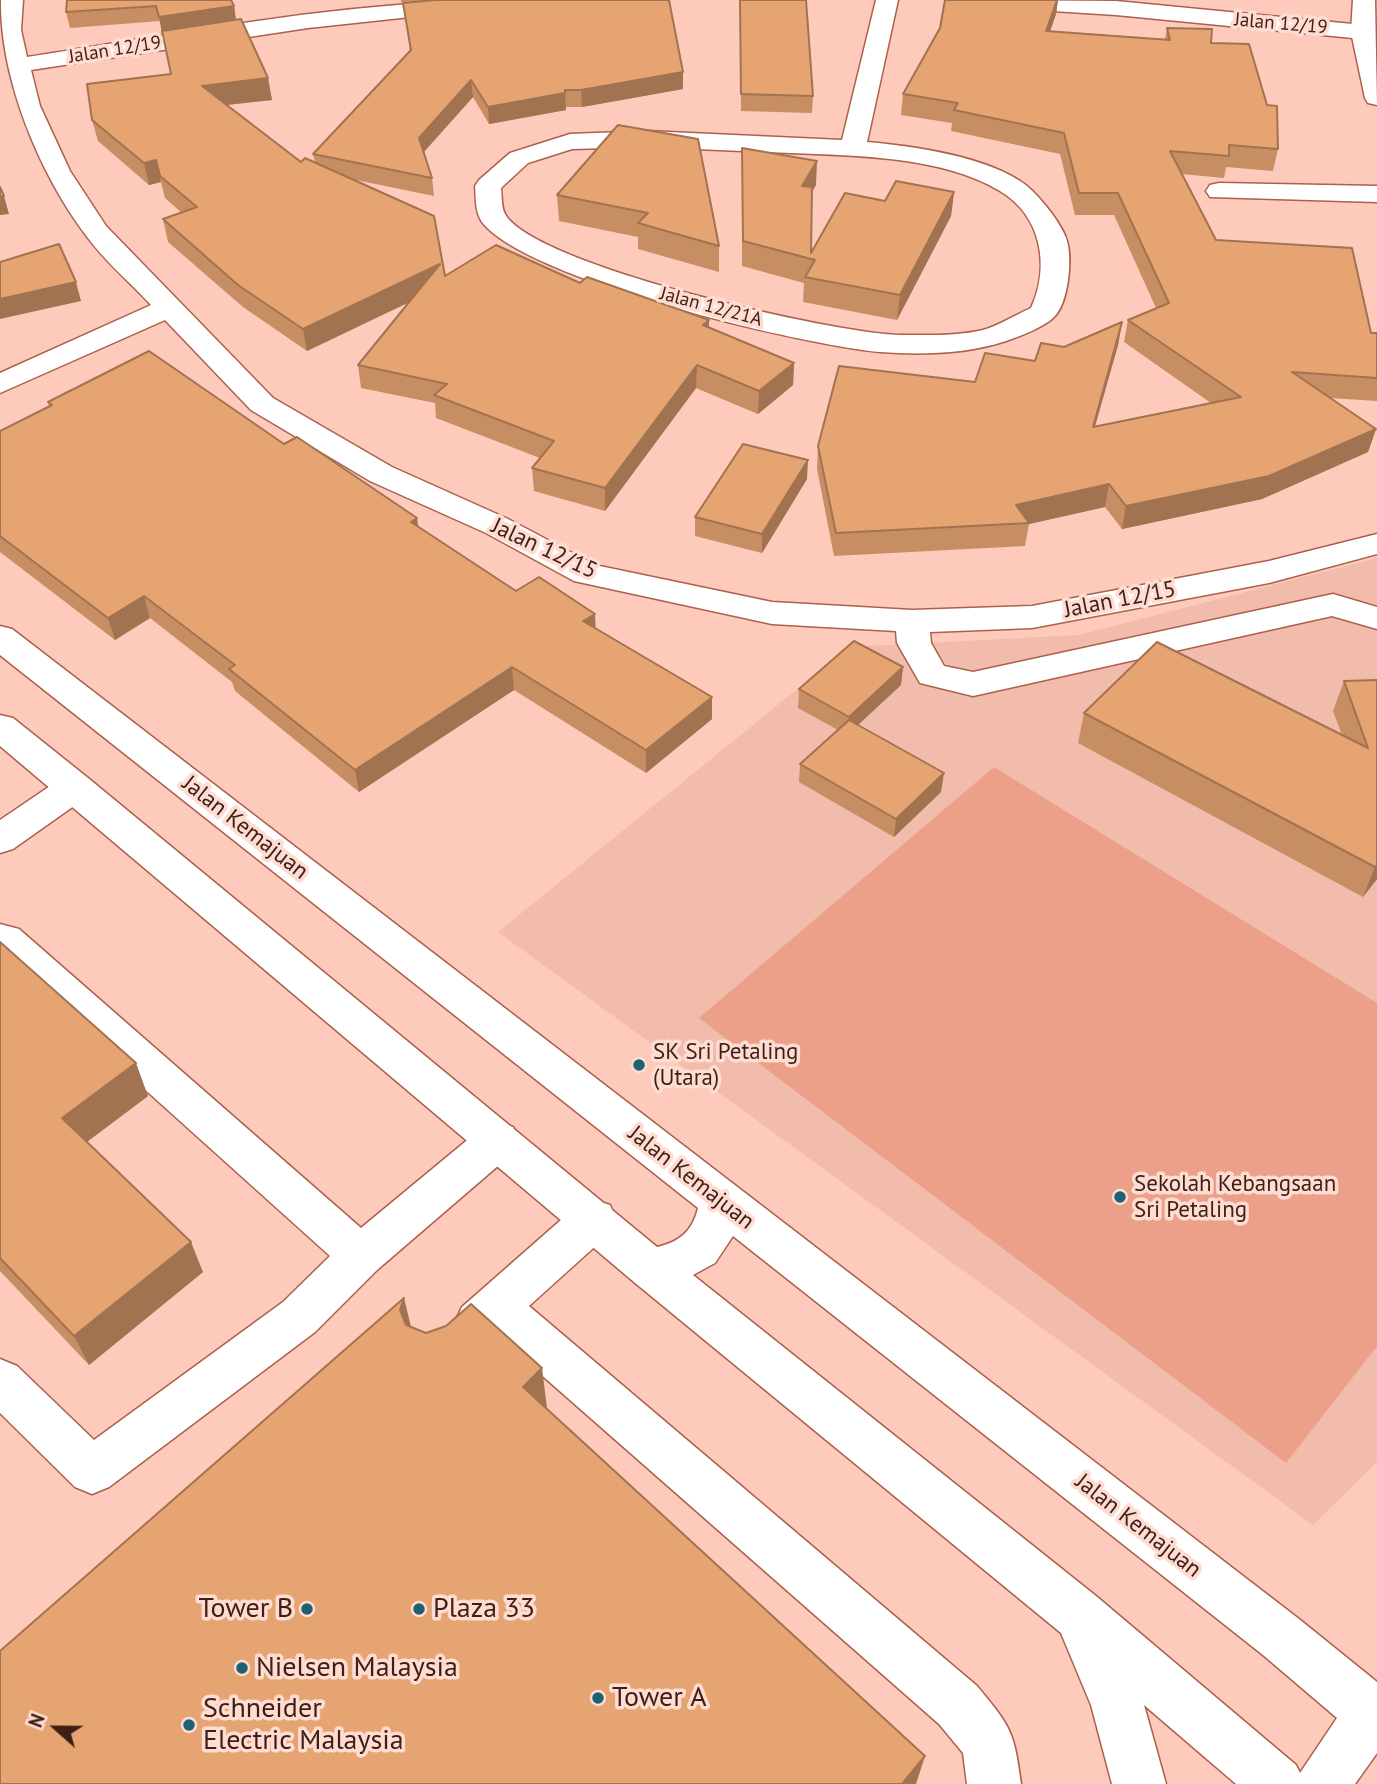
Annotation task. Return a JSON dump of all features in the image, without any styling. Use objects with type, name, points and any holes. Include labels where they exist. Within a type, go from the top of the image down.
[{"type":"street","name":"Jalan 12/15","points":[[12,0],[9,30],[28,106],[57,171],[96,231],[262,404],[380,474],[497,526],[586,574],[772,613],[912,621],[1032,617],[1269,572],[1377,544]]},
{"type":"street","name":"Jalan 12/19","points":[[19,65],[305,10],[503,0]]},
{"type":"street","points":[[853,148],[887,0]]},
{"type":"street","name":"Jalan 12/19","points":[[989,0],[1117,4],[1363,32]]},
{"type":"street","points":[[1364,0],[1363,32],[1377,98]]},
{"type":"street","name":"Jalan 12/21A","points":[[647,139],[853,148],[894,152],[959,165],[1009,185],[1026,198],[1053,238],[1055,286],[1043,313],[989,337],[937,342],[877,343],[817,333],[710,308],[564,263],[517,240],[493,218],[488,186],[519,158],[570,142],[647,139]]},
{"type":"street","points":[[1219,191],[1377,194]]},
{"type":"street","points":[[0,384],[170,307]]},
{"type":"street","points":[[912,621],[914,643],[932,675],[973,684],[1333,605],[1377,618]]},
{"type":"street","name":"Jalan Kemajuan","points":[[0,637],[1281,1637],[1375,1714]]},
{"type":"street","points":[[0,727],[650,1268],[1078,1614],[1277,1784]]},
{"type":"street","points":[[0,839],[75,787]]},
{"type":"street","points":[[0,939],[5,940],[92,1016],[361,1256]]},
{"type":"street","points":[[0,1381],[92,1471],[299,1317],[361,1256],[498,1140]]},
{"type":"street","points":[[650,1268],[678,1263],[702,1248],[718,1227],[721,1202]]},
{"type":"street","points":[[447,1350],[594,1219]]},
{"type":"street","points":[[496,1306],[958,1705],[989,1742],[994,1784]]},
{"type":"street","points":[[1078,1614],[1109,1676],[1131,1743],[1139,1784]]},
{"type":"street","points":[[1322,1784],[1375,1714]]},
{"type":"shaded area","name":"Sekolah Kebangsaan Sri Petaling","points":[[1377,558],[1377,1462],[1313,1525],[498,932],[849,647],[1079,635]]},
{"type":"shaded area","points":[[994,767],[1377,1003],[1377,1346],[1286,1463],[699,1018]]},
{"type":"building","points":[[67,0],[231,0],[234,6],[159,17],[156,6],[66,12]]},
{"type":"building","points":[[435,0],[669,0],[683,72],[581,90],[565,90],[565,93],[488,107],[471,80],[419,138],[432,178],[313,154],[411,50],[403,3]]},
{"type":"building","points":[[740,0],[806,0],[813,96],[741,94]]},
{"type":"building","points":[[945,0],[1057,0],[1046,31],[1170,40],[1167,28],[1212,29],[1211,43],[1249,44],[1267,105],[1277,106],[1278,149],[1229,145],[1229,156],[1170,151],[1216,240],[1352,248],[1371,333],[1377,333],[1377,378],[1292,372],[1376,429],[1269,476],[1126,506],[1109,484],[1016,505],[1029,523],[836,533],[818,446],[839,366],[975,382],[985,353],[1035,361],[1041,343],[1064,347],[1122,322],[1093,427],[1241,397],[1128,320],[1169,303],[1118,193],[1079,193],[1064,133],[954,110],[958,103],[903,94],[940,28]]},
{"type":"building","points":[[241,19],[268,78],[202,86],[301,162],[305,158],[434,216],[445,276],[496,245],[580,283],[587,277],[709,320],[703,325],[794,363],[759,391],[697,365],[605,488],[532,468],[554,441],[434,395],[447,384],[358,365],[440,264],[303,329],[238,285],[163,219],[197,207],[160,176],[156,160],[144,163],[92,120],[87,84],[171,74],[162,31]]},
{"type":"building","points":[[618,125],[698,139],[719,246],[638,223],[648,213],[557,195]]},
{"type":"building","points":[[742,148],[817,161],[802,186],[812,187],[811,253],[845,193],[885,201],[896,181],[954,192],[900,295],[805,277],[815,260],[743,241]]},
{"type":"building","points":[[59,244],[76,282],[0,299],[0,262]]},
{"type":"building","points":[[149,351],[284,444],[297,437],[417,518],[411,522],[516,591],[539,577],[595,614],[583,621],[712,697],[646,750],[512,667],[355,770],[229,669],[235,665],[144,596],[108,618],[0,536],[0,431],[52,405],[48,402]]},
{"type":"building","points":[[743,444],[808,460],[762,534],[695,517]]},
{"type":"building","points":[[854,641],[903,667],[849,717],[799,689]]},
{"type":"building","points":[[1157,642],[1368,748],[1344,681],[1377,680],[1375,867],[1084,713]]},
{"type":"building","points":[[849,720],[944,773],[896,819],[800,764]]},
{"type":"building","points":[[0,942],[136,1063],[62,1118],[191,1242],[74,1336],[0,1258]]},
{"type":"building","name":"Plaza 33","points":[[404,1298],[400,1310],[406,1325],[426,1333],[446,1326],[471,1304],[542,1368],[523,1387],[925,1756],[902,1784],[0,1784],[0,1651]]},
{"type":"place","name":"SK Sri Petaling (Utara)","points":[[639,1065]]},
{"type":"place","name":"Sekolah Kebangsaan Sri Petaling","points":[[1120,1197]]},
{"type":"place","name":"Tower B","points":[[307,1609]]},
{"type":"place","name":"Plaza 33","points":[[419,1609]]},
{"type":"place","name":"Nielsen Malaysia","points":[[242,1668]]},
{"type":"place","name":"Tower A","points":[[598,1698]]},
{"type":"place","name":"Schneider Electric Malaysia","points":[[189,1725]]}]
